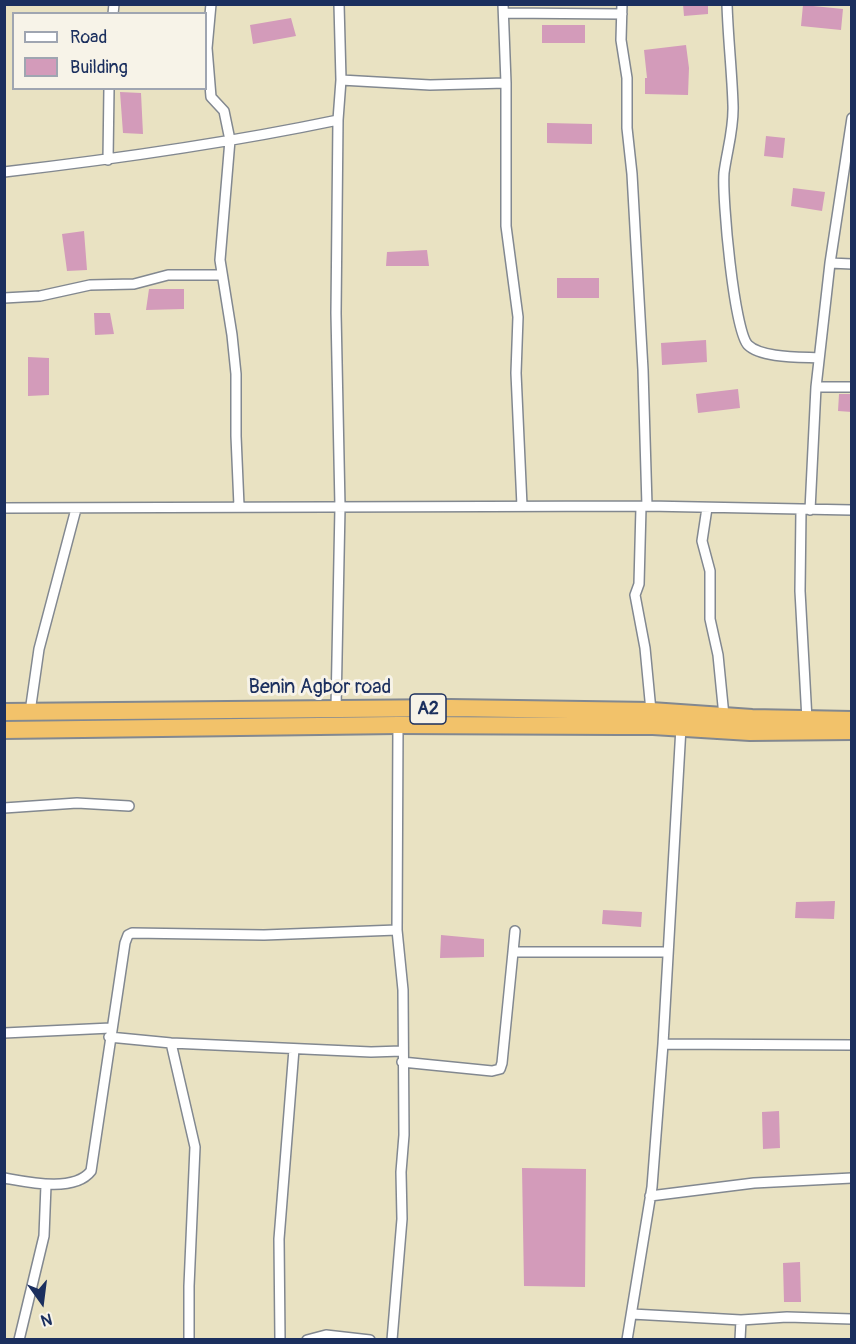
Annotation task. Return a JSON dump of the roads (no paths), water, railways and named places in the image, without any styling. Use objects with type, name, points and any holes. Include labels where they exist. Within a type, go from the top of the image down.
[{"type":"highway","name":"Benin Agbor road","points":[[4,712],[336,708],[651,711],[807,720],[852,720]]},
{"type":"highway","name":"Benin Agbor road","points":[[4,730],[398,725],[653,726],[750,732],[852,731]]},
{"type":"street","points":[[210,4],[207,48],[211,97],[224,111],[230,140],[220,260],[236,374],[239,506]]},
{"type":"street","points":[[336,708],[340,507],[336,313],[338,120],[341,80],[339,4]]},
{"type":"street","points":[[727,4],[733,130],[724,173],[724,209],[733,286],[743,337],[748,345],[766,354],[819,358]]},
{"type":"street","points":[[522,506],[516,373],[518,317],[506,226],[506,83],[503,9],[622,9],[621,40],[627,78],[627,128],[632,174],[643,370],[644,507],[639,584],[635,595],[645,648],[651,711]]},
{"type":"street","points":[[341,80],[430,85],[506,83]]},
{"type":"street","points":[[108,160],[109,90]]},
{"type":"street","points":[[807,720],[801,591],[806,510],[816,387],[830,263],[850,147],[852,118]]},
{"type":"street","points":[[4,172],[108,160],[338,120]]},
{"type":"street","points":[[830,263],[852,264]]},
{"type":"street","points":[[4,298],[50,294],[90,285],[134,284],[168,275],[222,276]]},
{"type":"street","points":[[816,387],[852,387]]},
{"type":"street","points":[[4,507],[76,509],[239,506],[522,506],[852,510]]},
{"type":"street","points":[[707,508],[702,541],[711,571],[710,619],[718,656],[724,716]]},
{"type":"street","points":[[30,712],[39,650],[76,509]]},
{"type":"street","points":[[392,1340],[402,1203],[401,1172],[404,1135],[403,979],[397,930],[398,725]]},
{"type":"street","points":[[627,1340],[650,1196],[663,1044],[681,727]]},
{"type":"street","points":[[4,808],[77,803],[129,806]]},
{"type":"street","points":[[4,1178],[46,1185],[64,1184],[87,1175],[91,1171],[110,1032],[128,935],[132,933],[264,935],[397,930]]},
{"type":"street","points":[[402,1062],[492,1071],[500,1069],[515,931]]},
{"type":"street","points":[[513,952],[668,952]]},
{"type":"street","points":[[4,1033],[110,1032],[171,1043],[402,1051]]},
{"type":"street","points":[[171,1043],[195,1147],[189,1340]]},
{"type":"street","points":[[663,1044],[852,1045]]},
{"type":"street","points":[[280,1340],[279,1239],[294,1049]]},
{"type":"street","points":[[650,1196],[754,1183],[852,1178]]},
{"type":"street","points":[[19,1340],[44,1236],[46,1185]]},
{"type":"street","points":[[632,1314],[741,1320],[787,1317],[852,1319]]},
{"type":"street","points":[[740,1340],[741,1320]]},
{"type":"street","points":[[307,1340],[326,1335],[370,1340]]}]
